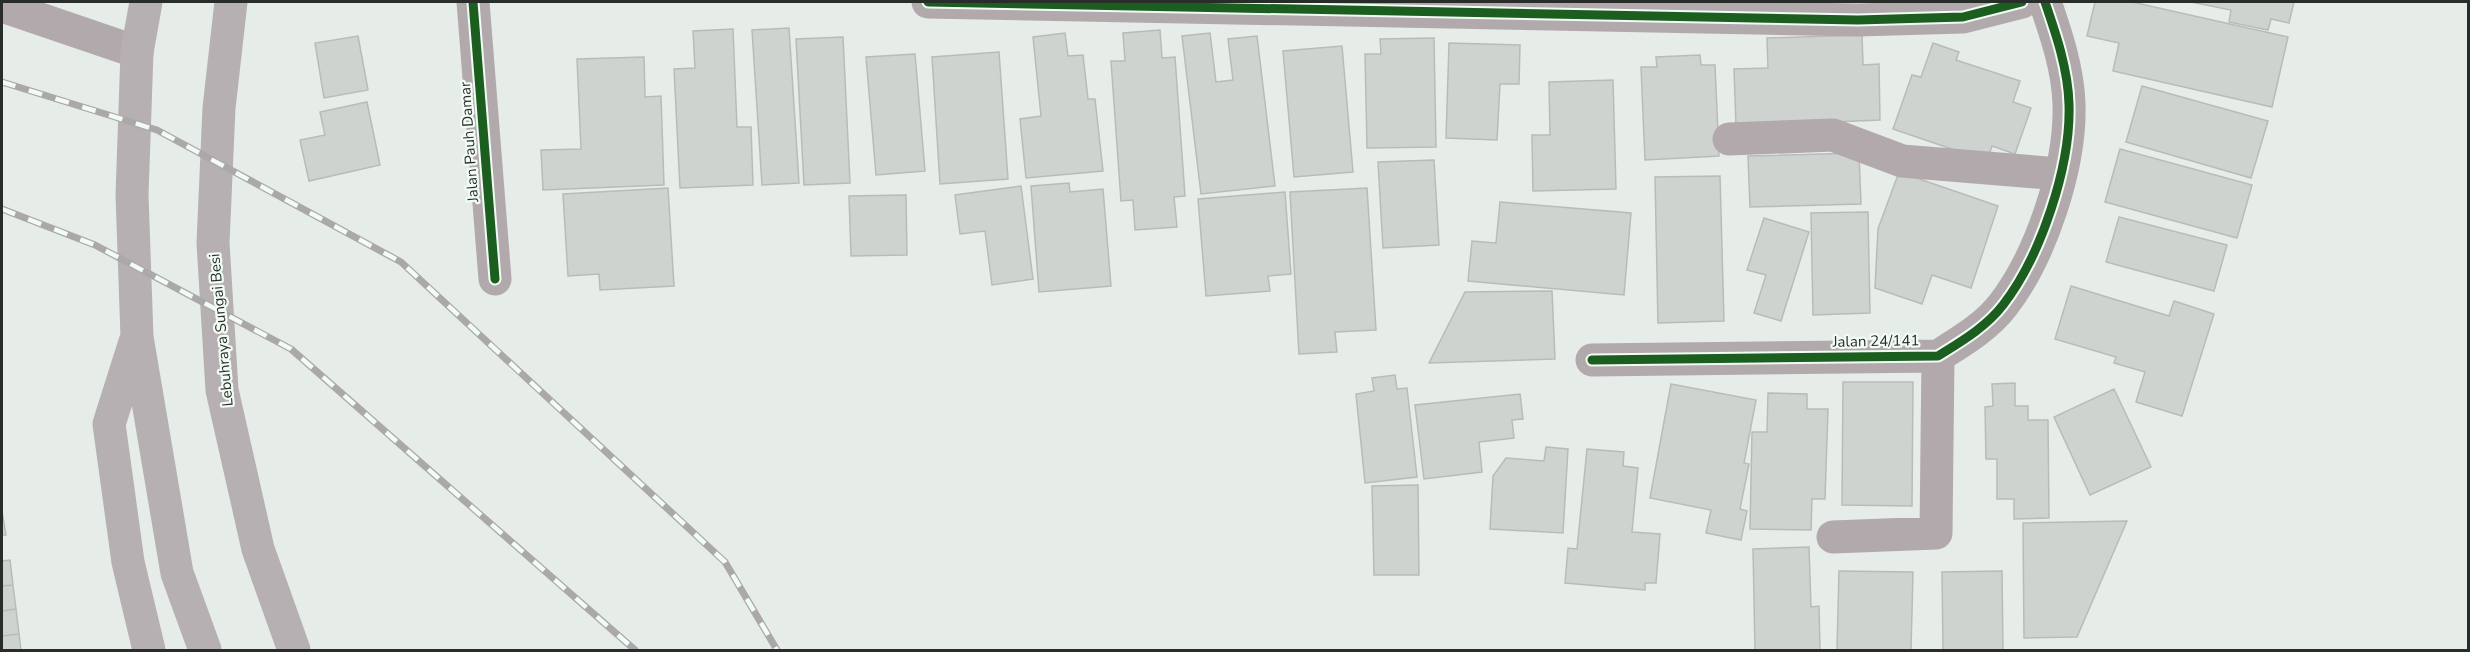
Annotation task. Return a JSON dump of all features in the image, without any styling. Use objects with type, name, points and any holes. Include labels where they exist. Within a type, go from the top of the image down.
[{"type":"highway","points":[[146,2],[137,52],[132,195],[137,338],[177,573],[205,651]]},
{"type":"highway","name":"Lebuhraya Sungai Besi","points":[[231,2],[219,108],[213,243],[222,390],[258,549],[294,651]]},
{"type":"highway","points":[[137,338],[109,424],[128,562],[149,651]]},
{"type":"street","name":"Jalan Pauh Damar","points":[[473,2],[495,279]]},
{"type":"street","points":[[928,2],[1244,4],[1858,20],[1963,17],[2022,2]]},
{"type":"street","name":"Jalan 24/141","points":[[1592,360],[1938,356],[1972,335],[2002,306],[2026,270],[2047,219],[2064,157],[2069,104],[2061,52],[2045,2]]},
{"type":"street","points":[[2,6],[137,52]]},
{"type":"street","points":[[1729,139],[1833,135],[1902,161],[2060,174]]},
{"type":"street","points":[[1833,537],[1936,533],[1938,356]]},
{"type":"building","points":[[2095,2],[2132,2],[2288,37],[2272,107],[2113,71],[2119,43],[2087,36]]},
{"type":"building","points":[[2191,2],[2294,2],[2289,23],[2271,19],[2268,30],[2229,22],[2231,10]]},
{"type":"building","points":[[789,28],[799,183],[762,185],[752,30]]},
{"type":"building","points":[[733,29],[737,127],[751,127],[753,185],[680,188],[674,69],[695,68],[693,31]]},
{"type":"building","points":[[1160,30],[1162,58],[1175,57],[1185,196],[1174,197],[1177,227],[1135,230],[1133,200],[1121,201],[1111,61],[1125,61],[1123,33]]},
{"type":"building","points":[[1065,33],[1068,56],[1083,55],[1088,99],[1095,99],[1103,171],[1026,178],[1020,119],[1041,116],[1033,37]]},
{"type":"building","points":[[1210,33],[1216,82],[1233,80],[1228,39],[1257,36],[1275,186],[1201,194],[1182,36]]},
{"type":"building","points":[[1862,35],[1863,65],[1879,64],[1880,120],[1736,126],[1734,69],[1768,68],[1767,38]]},
{"type":"building","points":[[358,36],[368,90],[324,98],[315,43]]},
{"type":"building","points":[[843,37],[850,183],[804,185],[796,39]]},
{"type":"building","points":[[1434,38],[1436,147],[1367,148],[1365,54],[1381,54],[1380,39]]},
{"type":"building","points":[[1449,43],[1520,45],[1519,84],[1500,84],[1497,140],[1446,138]]},
{"type":"building","points":[[1933,43],[1959,52],[1956,60],[2020,81],[2013,102],[2031,108],[2015,154],[1992,146],[1987,161],[1893,129],[1912,75],[1921,77]]},
{"type":"building","points":[[1342,46],[1353,172],[1294,177],[1283,51]]},
{"type":"building","points":[[999,52],[1008,179],[940,184],[932,57]]},
{"type":"building","points":[[915,54],[925,171],[876,175],[866,57]]},
{"type":"building","points":[[1700,55],[1701,65],[1715,65],[1719,156],[1645,160],[1641,67],[1657,67],[1656,57]]},
{"type":"building","points":[[644,57],[645,97],[661,96],[664,185],[543,190],[541,150],[581,149],[577,59]]},
{"type":"building","points":[[1613,80],[1616,189],[1533,191],[1532,135],[1550,135],[1549,82]]},
{"type":"building","points":[[2142,86],[2268,121],[2251,178],[2126,142]]},
{"type":"building","points":[[367,102],[380,165],[309,181],[300,140],[325,135],[320,112]]},
{"type":"building","points":[[2120,149],[2252,185],[2237,238],[2105,202]]},
{"type":"building","points":[[1859,153],[1861,204],[1750,207],[1748,156]]},
{"type":"building","points":[[1434,160],[1439,245],[1383,248],[1378,162]]},
{"type":"building","points":[[1899,172],[1998,206],[1971,288],[1932,275],[1922,304],[1875,288],[1878,229]]},
{"type":"building","points":[[1720,176],[1724,321],[1658,323],[1655,177]]},
{"type":"building","points":[[1069,183],[1070,192],[1103,189],[1111,286],[1039,292],[1031,186]]},
{"type":"building","points":[[1021,186],[1033,279],[992,285],[985,231],[960,234],[955,195]]},
{"type":"building","points":[[668,188],[674,286],[600,290],[599,274],[568,276],[563,194]]},
{"type":"building","points":[[1367,188],[1376,330],[1335,332],[1337,352],[1299,354],[1290,192]]},
{"type":"building","points":[[1285,192],[1291,274],[1268,276],[1270,291],[1206,296],[1198,199]]},
{"type":"building","points":[[906,195],[907,255],[851,256],[849,196]]},
{"type":"building","points":[[1500,202],[1631,213],[1624,295],[1468,281],[1472,241],[1496,243]]},
{"type":"building","points":[[1868,212],[1870,313],[1813,315],[1811,213]]},
{"type":"building","points":[[2119,217],[2227,245],[2214,291],[2106,262]]},
{"type":"building","points":[[1764,218],[1809,232],[1781,321],[1754,313],[1766,275],[1747,270]]},
{"type":"building","points":[[2071,286],[2169,316],[2174,301],[2214,314],[2182,416],[2136,402],[2145,372],[2114,363],[2116,357],[2055,339]]},
{"type":"building","points":[[1552,291],[1555,359],[1429,363],[1465,292]]},
{"type":"building","points":[[1395,375],[1397,389],[1407,388],[1417,477],[1365,483],[1356,394],[1374,391],[1372,378]]},
{"type":"building","points":[[1843,382],[1913,382],[1912,506],[1842,505]]},
{"type":"building","points":[[2015,383],[2015,406],[2028,406],[2028,420],[2048,420],[2049,518],[2014,519],[2014,499],[1997,499],[1997,459],[1986,459],[1985,407],[1993,406],[1992,384]]},
{"type":"building","points":[[1671,384],[1756,400],[1744,463],[1749,464],[1740,509],[1747,511],[1741,540],[1706,533],[1711,510],[1650,498]]},
{"type":"building","points":[[2114,389],[2151,467],[2090,495],[2054,417]]},
{"type":"building","points":[[1768,393],[1807,394],[1807,409],[1828,409],[1825,499],[1812,499],[1811,530],[1750,529],[1752,432],[1767,432]]},
{"type":"building","points":[[1520,394],[1523,419],[1512,420],[1514,438],[1479,442],[1482,472],[1424,479],[1415,405]]},
{"type":"building","points":[[1546,447],[1568,449],[1563,533],[1490,529],[1493,476],[1506,458],[1544,461]]},
{"type":"building","points":[[1587,449],[1624,452],[1623,466],[1638,468],[1632,532],[1660,534],[1656,583],[1645,583],[1645,590],[1565,583],[1568,548],[1577,549]]},
{"type":"building","points":[[1418,485],[1419,575],[1374,575],[1372,486]]},
{"type":"building","points":[[2,511],[6,535],[2,535]]},
{"type":"building","points":[[2127,521],[2077,637],[2024,638],[2023,523]]},
{"type":"building","points":[[1809,547],[1811,607],[1819,606],[1820,650],[1755,650],[1753,549]]},
{"type":"building","points":[[10,560],[13,585],[2,586],[2,561]]},
{"type":"building","points":[[1839,571],[1913,572],[1911,650],[1837,650]]},
{"type":"building","points":[[2002,571],[2003,650],[1943,650],[1942,572]]},
{"type":"building","points":[[13,585],[16,609],[2,611],[2,586]]},
{"type":"building","points":[[16,609],[19,634],[2,636],[2,611]]},
{"type":"building","points":[[19,634],[21,650],[2,650],[2,636]]},
{"type":"railway","points":[[2,82],[157,130],[401,262],[725,562],[777,650]]},
{"type":"railway","points":[[2,209],[95,245],[291,349],[635,650]]},
{"type":"cycle path","points":[[473,2],[495,279]]},
{"type":"cycle path","points":[[928,2],[1858,20],[1963,17],[2022,2]]},
{"type":"cycle path","points":[[1592,360],[1938,356],[1981,327],[2003,305],[2030,262],[2051,209],[2065,155],[2068,91],[2061,52],[2045,2]]}]
